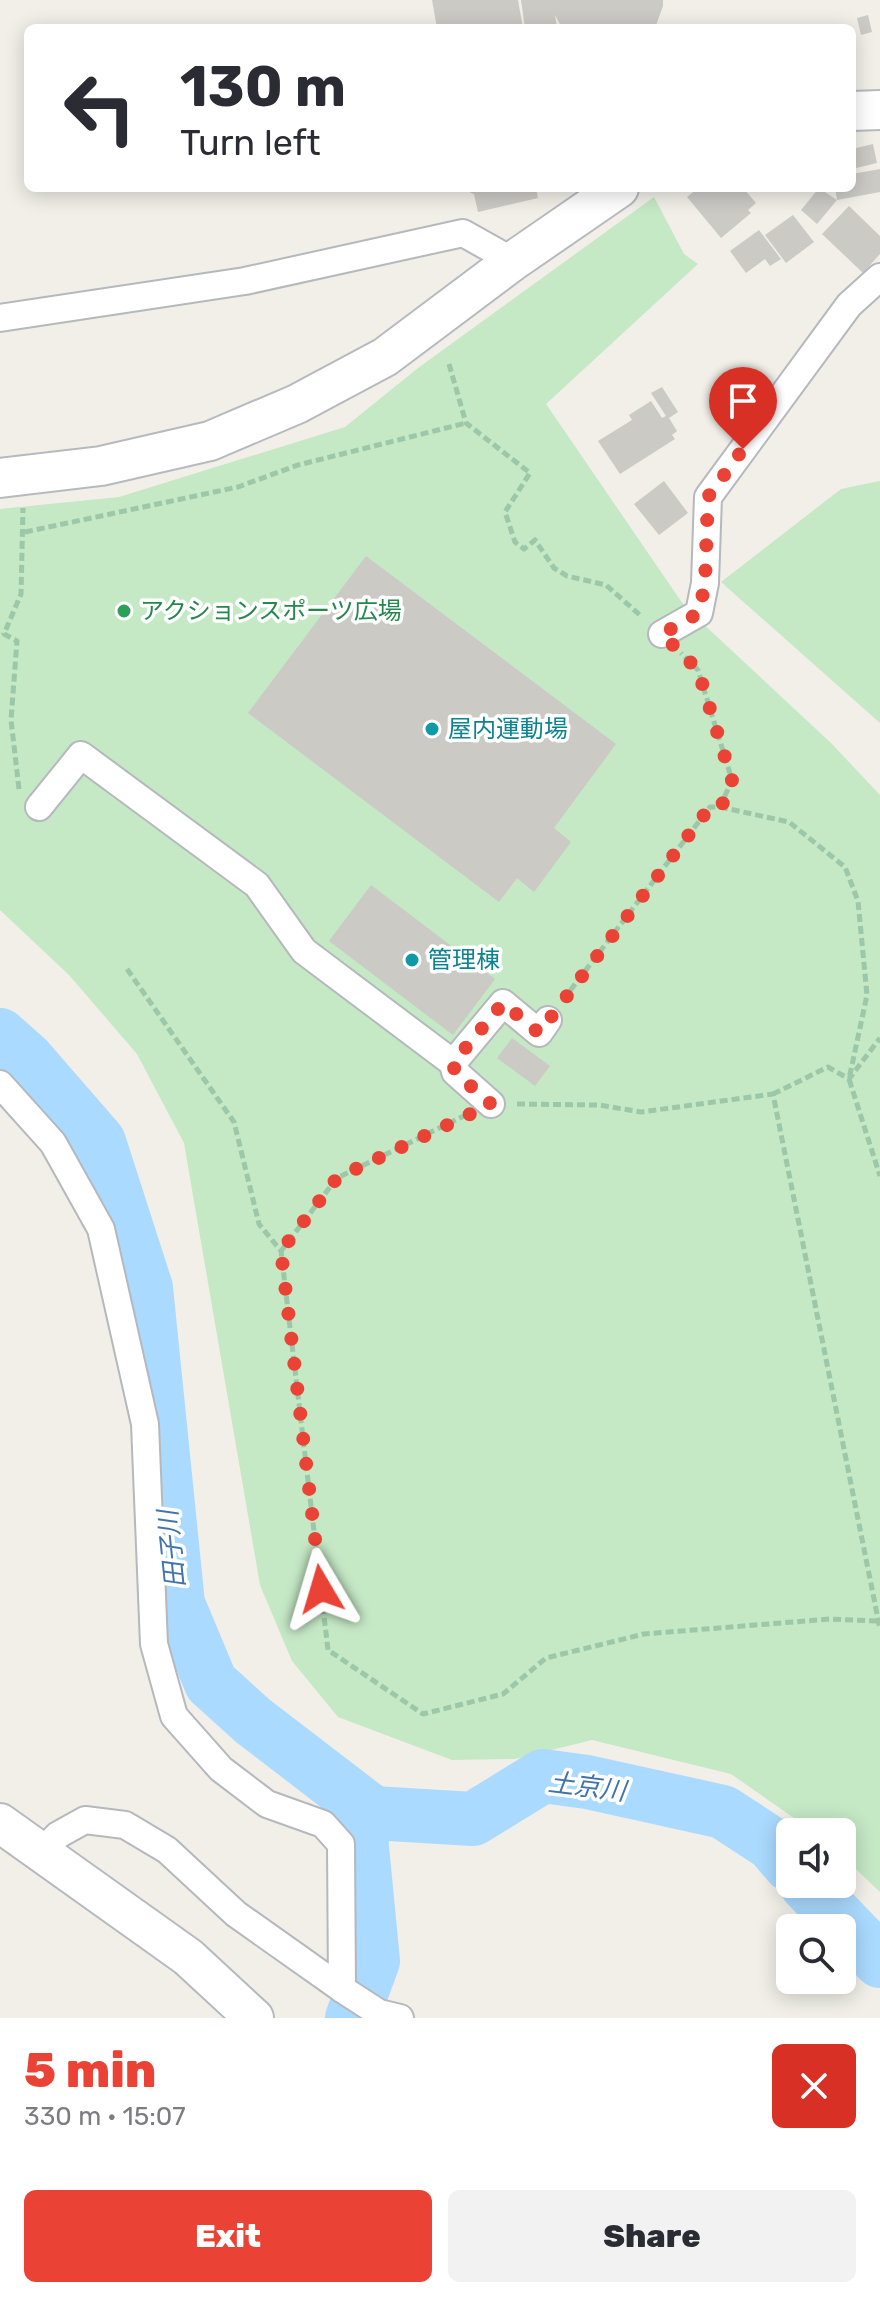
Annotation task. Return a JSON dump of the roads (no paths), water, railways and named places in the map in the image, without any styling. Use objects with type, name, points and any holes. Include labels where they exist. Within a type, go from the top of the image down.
[{"type":"street","points":[[856,111],[880,110]]},
{"type":"street","points":[[11,488],[210,441],[297,404],[385,357],[513,261],[613,192]]},
{"type":"street","points":[[0,318],[245,281],[463,233],[513,261]]},
{"type":"street","points":[[662,634],[699,613],[705,583],[708,497],[849,305],[880,277]]},
{"type":"street","points":[[39,807],[81,755],[257,885],[304,951],[453,1063],[455,1072],[491,1104]]},
{"type":"street","points":[[453,1063],[503,1003],[539,1033],[548,1020]]},
{"type":"street","points":[[0,1084],[53,1143],[101,1229],[145,1424],[154,1644],[174,1716],[221,1769],[255,1796],[267,1804],[323,1824],[341,1844],[346,1992]]},
{"type":"street","points":[[40,1854],[58,1835],[85,1820],[125,1825],[167,1850],[236,1914],[346,1992],[390,2015]]},
{"type":"street","points":[[0,1823],[188,1957],[254,2018]]},
{"type":"waterway","name":"田子川","points":[[0,1035],[27,1059],[99,1142],[146,1288],[178,1604],[211,1683],[253,1721],[373,1813]]},
{"type":"waterway","name":"土京川","points":[[373,1813],[473,1819],[543,1776],[587,1782],[723,1812],[776,1849]]},
{"type":"waterway","name":"田子川","points":[[352,2018],[373,1961],[361,1837],[373,1813]]},
{"type":"waterway","name":"土京川","points":[[819,1898],[880,1961]]},
{"type":"place","name":"アクションスポーツ広場","points":[[124,611]]},
{"type":"place","name":"屋内運動場","points":[[432,729]]},
{"type":"place","name":"管理棟","points":[[412,960]]}]
